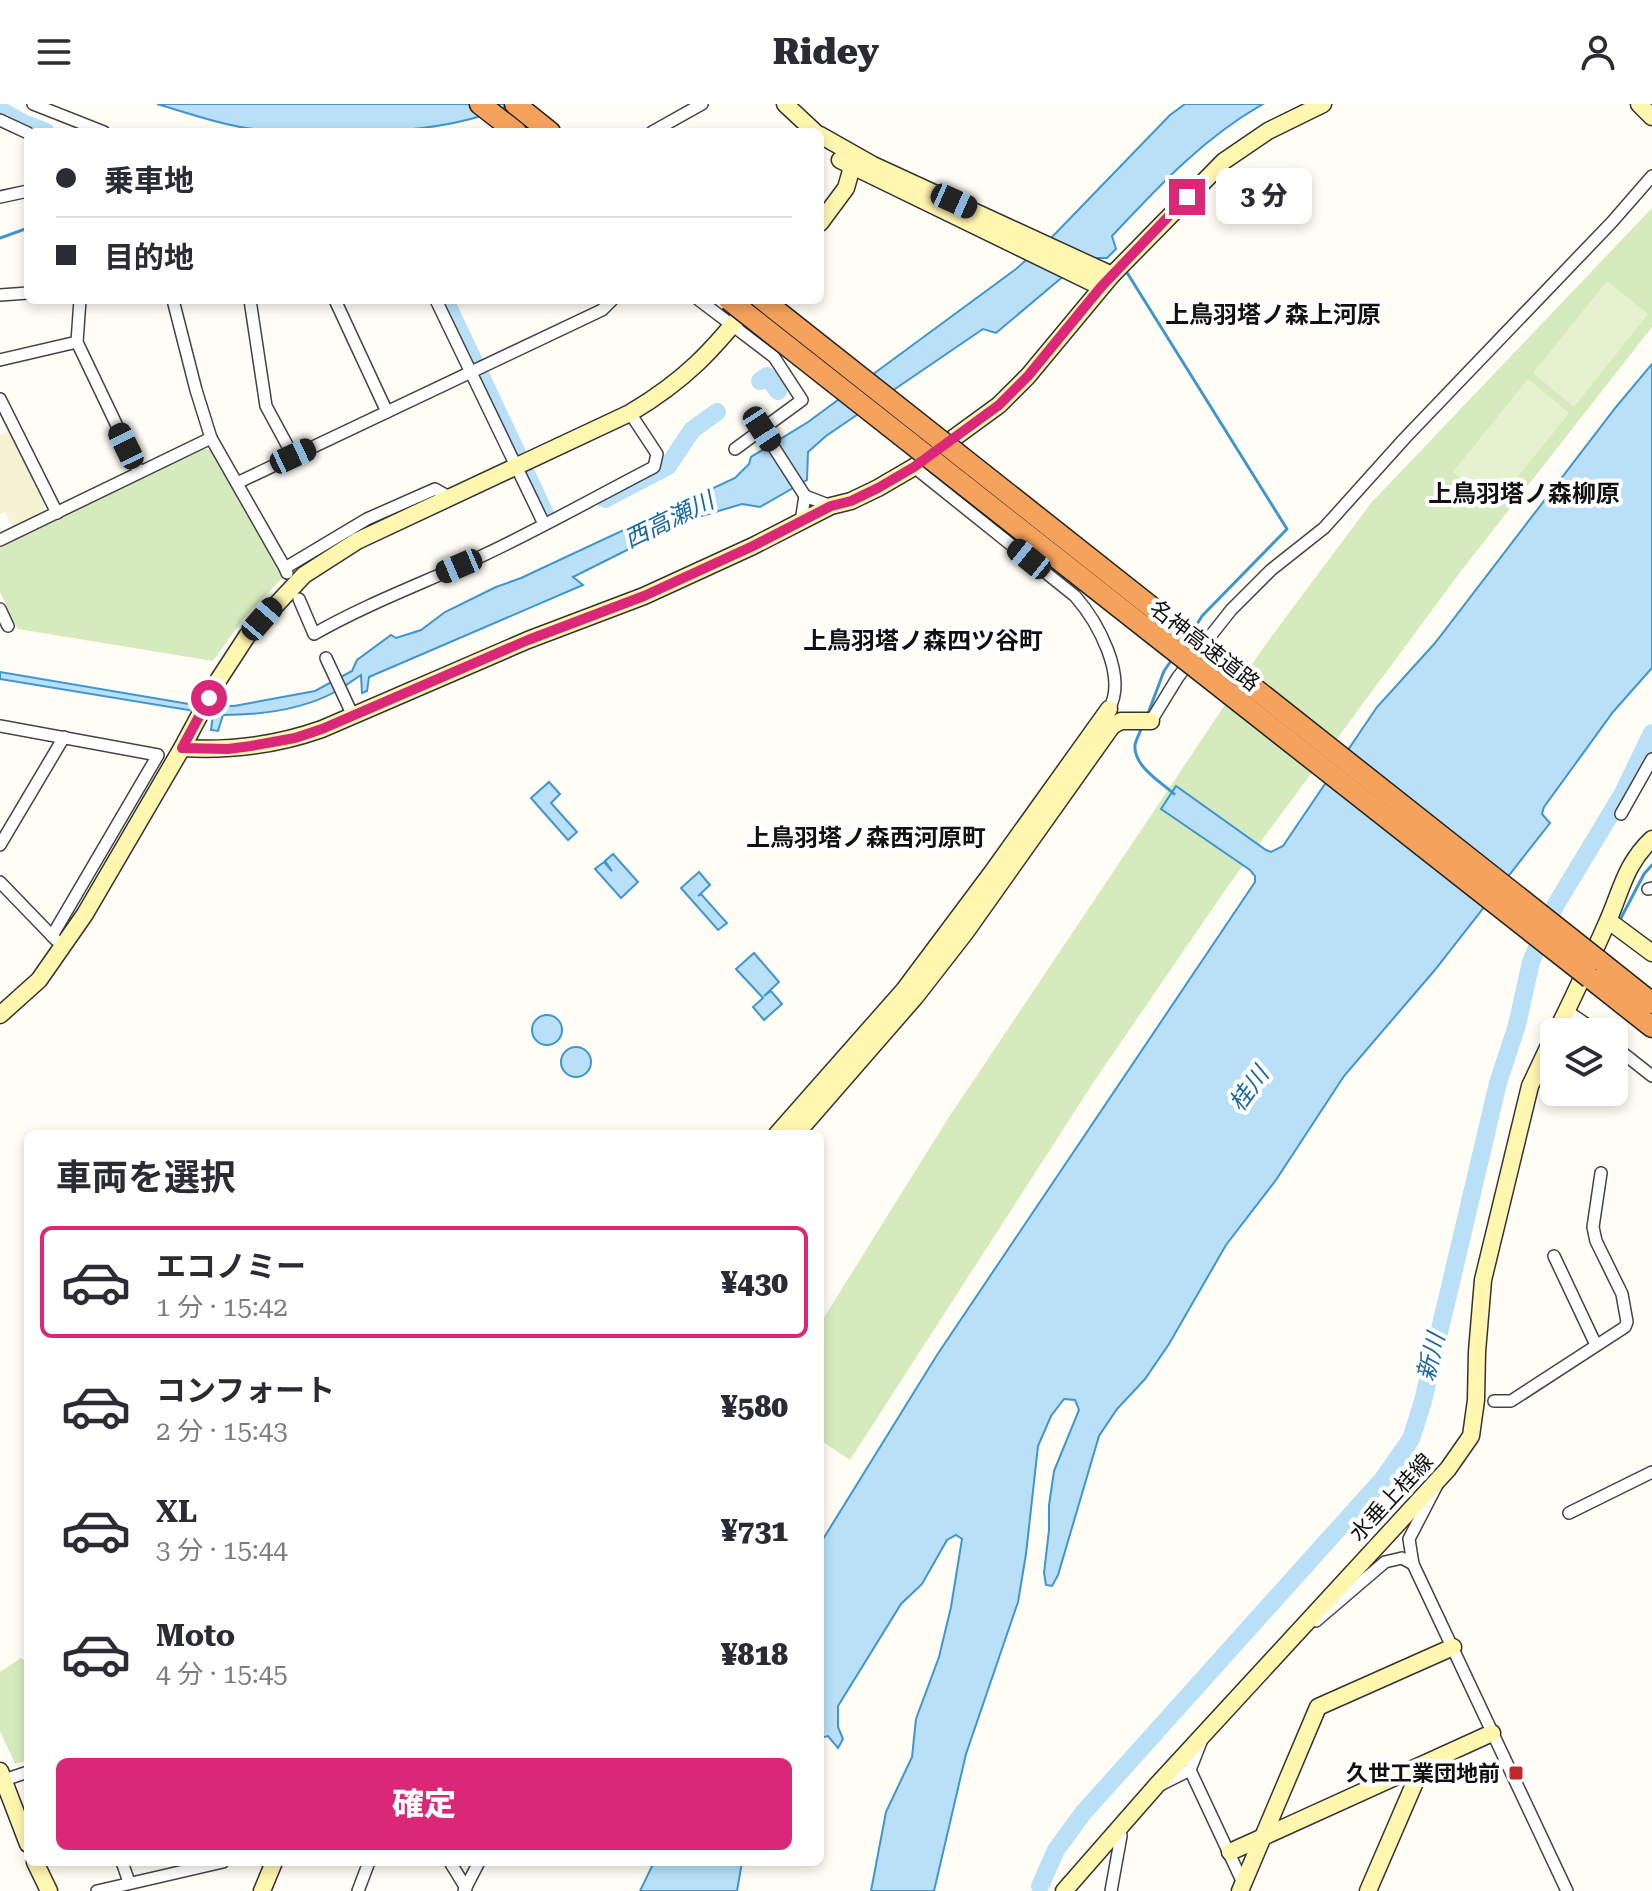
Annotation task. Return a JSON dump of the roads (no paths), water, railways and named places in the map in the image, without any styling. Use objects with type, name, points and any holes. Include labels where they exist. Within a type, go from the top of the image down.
[{"type":"highway","points":[[480,104],[511,128]]},
{"type":"highway","points":[[515,104],[545,128]]},
{"type":"highway","name":"名神高速道路","points":[[734,304],[1594,969],[1652,1003]]},
{"type":"highway","name":"名神高速道路","points":[[768,304],[1594,969],[1652,1027]]},
{"type":"street","points":[[33,104],[94,128]]},
{"type":"street","points":[[659,128],[702,104]]},
{"type":"street","points":[[771,104],[794,128]]},
{"type":"street","points":[[785,104],[811,128]]},
{"type":"street","points":[[185,742],[228,749],[295,738],[528,640],[644,596],[831,506],[851,501],[878,488],[914,467],[999,405],[1028,376],[1106,281],[1224,161],[1268,131],[1323,104]]},
{"type":"street","points":[[1639,104],[1652,117]]},
{"type":"street","points":[[0,120],[24,131]]},
{"type":"street","points":[[824,139],[855,162]]},
{"type":"street","points":[[824,150],[1005,231],[1106,281]]},
{"type":"street","points":[[824,204],[855,162]]},
{"type":"street","points":[[824,218],[846,188],[855,162]]},
{"type":"street","points":[[781,1130],[842,1072],[965,933],[1112,726],[1121,721],[1151,721],[1173,685],[1231,610],[1271,570],[1324,528],[1652,176]]},
{"type":"street","points":[[0,197],[24,192]]},
{"type":"street","points":[[0,295],[24,293]]},
{"type":"street","points":[[80,304],[77,342],[139,472]]},
{"type":"street","points":[[174,304],[211,438],[286,571],[367,519],[435,489],[451,498]]},
{"type":"street","points":[[251,304],[266,406],[293,456]]},
{"type":"street","points":[[337,304],[387,412]]},
{"type":"street","points":[[438,304],[475,371],[544,524]]},
{"type":"street","points":[[237,483],[602,310],[608,304]]},
{"type":"street","points":[[704,304],[774,357],[802,400],[735,449]]},
{"type":"street","points":[[57,941],[85,914],[219,679],[247,636],[304,575],[357,541],[630,413],[693,369],[750,304]]},
{"type":"street","points":[[0,360],[77,342]]},
{"type":"street","points":[[0,399],[57,513]]},
{"type":"street","points":[[299,599],[314,634],[364,606],[483,555],[654,467],[657,454],[630,413]]},
{"type":"street","points":[[762,429],[805,496],[831,506]]},
{"type":"street","points":[[0,540],[211,438]]},
{"type":"street","points":[[799,1130],[1113,702],[1113,672],[1107,646],[1089,612],[1075,596],[914,467]]},
{"type":"street","points":[[801,521],[805,496]]},
{"type":"street","points":[[0,609],[8,626],[0,624]]},
{"type":"street","points":[[326,658],[352,712]]},
{"type":"street","points":[[0,726],[158,755],[39,980],[0,1015]]},
{"type":"street","points":[[0,845],[64,737]]},
{"type":"street","points":[[1621,814],[1652,759]]},
{"type":"street","name":"水垂上桂線","points":[[1563,1018],[1609,921],[1625,874],[1652,839]]},
{"type":"street","points":[[0,882],[57,941]]},
{"type":"street","points":[[1609,921],[1644,939],[1652,953]]},
{"type":"street","points":[[1567,1011],[1577,1018]]},
{"type":"street","points":[[1628,1057],[1652,1076]]},
{"type":"street","name":"水垂上桂線","points":[[1064,1891],[1200,1737],[1440,1477],[1471,1436],[1483,1280],[1530,1086],[1540,1065]]},
{"type":"street","points":[[1494,1401],[1511,1401],[1625,1327],[1627,1322],[1622,1294],[1596,1241],[1593,1227],[1601,1173]]},
{"type":"street","points":[[1554,1256],[1596,1345]]},
{"type":"street","points":[[1569,1513],[1652,1472]]},
{"type":"street","points":[[1440,1477],[1409,1539],[1413,1564],[1563,1890]]},
{"type":"street","points":[[1298,1631],[1318,1620],[1385,1562],[1402,1558],[1413,1564]]},
{"type":"street","points":[[1241,1887],[1318,1707],[1453,1647]]},
{"type":"street","points":[[1230,1852],[1492,1733]]},
{"type":"street","points":[[1156,1786],[1190,1770],[1201,1745],[1200,1737]]},
{"type":"street","points":[[1368,1891],[1422,1766]]},
{"type":"street","points":[[1190,1770],[1230,1852],[1241,1887]]},
{"type":"street","points":[[24,1772],[2,1775],[24,1833]]},
{"type":"street","points":[[1111,1891],[1120,1828]]},
{"type":"street","points":[[37,1866],[49,1891]]},
{"type":"street","points":[[123,1866],[129,1882]]},
{"type":"street","points":[[97,1891],[203,1866]]},
{"type":"street","points":[[262,1891],[272,1866]]},
{"type":"street","points":[[358,1891],[367,1866]]},
{"type":"street","points":[[452,1866],[465,1889]]},
{"type":"street","points":[[465,1889],[477,1866]]},
{"type":"water","points":[[157,104],[511,104],[484,115],[422,128],[247,128]]},
{"type":"water","name":"西高瀬川","points":[[1185,104],[1263,104],[1220,132],[1165,181],[1112,236],[1116,249],[1107,258],[1085,258],[996,333],[983,329],[826,436],[808,452],[807,480],[760,507],[742,504],[685,521],[573,577],[583,585],[369,677],[367,691],[362,693],[361,675],[335,692],[295,707],[223,715],[218,731],[211,730],[213,714],[0,679],[0,672],[189,704],[234,706],[315,691],[352,671],[357,660],[391,635],[396,638],[421,630],[445,612],[496,587],[735,478],[749,464],[751,457],[808,422],[1016,269],[1053,236],[1170,115]]},
{"type":"water","name":"桂川","points":[[1652,364],[1652,668],[1613,712],[1544,807],[1542,814],[1550,823],[1434,971],[1344,1076],[1276,1180],[1226,1245],[1169,1344],[1099,1436],[1058,1575],[1052,1586],[1046,1585],[1044,1573],[1049,1505],[1054,1471],[1079,1410],[1075,1400],[1064,1399],[1051,1416],[1038,1446],[1018,1602],[966,1754],[934,1891],[871,1891],[886,1812],[912,1757],[916,1719],[939,1657],[962,1539],[956,1535],[947,1540],[922,1584],[901,1604],[838,1706],[838,1727],[843,1739],[838,1748],[828,1736],[824,1737],[824,1538],[937,1355],[1255,882],[1250,870],[1161,809],[1176,786],[1266,850],[1271,852],[1283,846],[1377,707],[1435,643]]},
{"type":"water","points":[[549,782],[560,794],[551,803],[577,832],[568,840],[531,798]]},
{"type":"water","points":[[613,854],[638,882],[621,898],[595,869],[604,862],[612,871],[605,861]]},
{"type":"water","points":[[699,872],[710,885],[698,896],[701,894],[727,923],[718,930],[681,888]]},
{"type":"water","points":[[754,953],[779,982],[764,996],[771,991],[782,1004],[764,1020],[753,1007],[763,998],[736,969]]},
{"type":"water","points":[[547,1015],[557,1020],[562,1030],[557,1040],[547,1045],[537,1040],[532,1030],[537,1020]]},
{"type":"water","points":[[576,1047],[586,1052],[591,1062],[586,1072],[576,1077],[566,1072],[561,1062],[566,1052]]},
{"type":"water","points":[[652,1866],[741,1866],[737,1891],[640,1891]]},
{"type":"waterway","points":[[0,110],[36,128]]},
{"type":"waterway","points":[[0,238],[24,229]]},
{"type":"waterway","points":[[1126,271],[1287,529],[1202,616],[1194,629]]},
{"type":"waterway","points":[[447,304],[517,453]]},
{"type":"waterway","points":[[760,381],[767,376],[778,391]]},
{"type":"waterway","points":[[605,499],[668,466],[692,430],[717,412]]},
{"type":"waterway","points":[[527,475],[545,514]]},
{"type":"waterway","points":[[1147,716],[1164,671],[1173,658]]},
{"type":"waterway","points":[[1142,727],[1135,745],[1138,760],[1174,794]]},
{"type":"waterway","name":"新川","points":[[1040,1886],[1056,1850],[1083,1813],[1383,1479],[1411,1439],[1423,1401],[1498,1083],[1517,1025],[1531,962],[1555,906],[1622,795],[1652,733]]},
{"type":"waterway","points":[[1621,918],[1652,865]]},
{"type":"place","name":"久世工業団地前","points":[[1516,1773]]},
{"type":"district","name":"上鳥羽塔ノ森上河原","points":[[1273,315]]},
{"type":"district","name":"上鳥羽塔ノ森柳原","points":[[1524,494]]},
{"type":"district","name":"上鳥羽塔ノ森四ツ谷町","points":[[923,641]]},
{"type":"district","name":"上鳥羽塔ノ森西河原町","points":[[866,838]]}]
